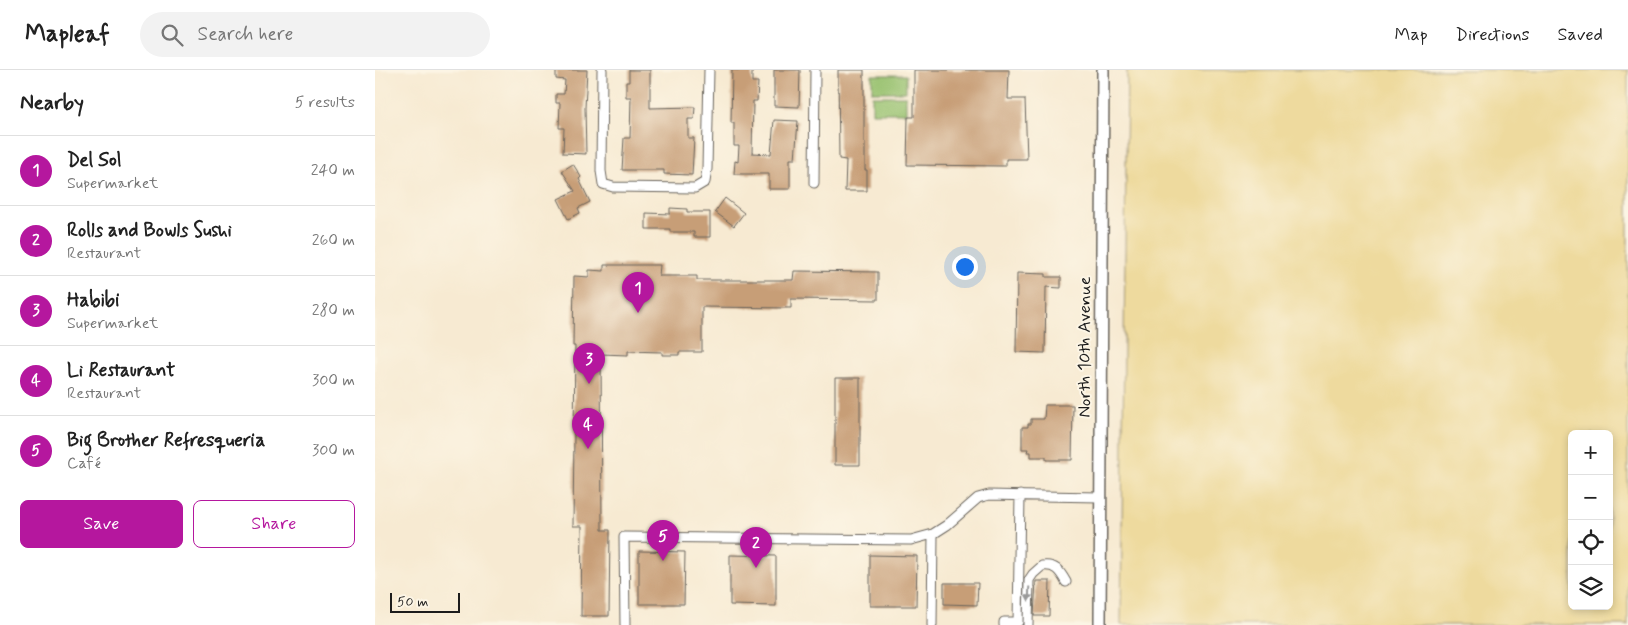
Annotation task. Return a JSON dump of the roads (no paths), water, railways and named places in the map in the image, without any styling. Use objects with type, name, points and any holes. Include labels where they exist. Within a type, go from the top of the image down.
[{"type":"main road","name":"North 10th Avenue","points":[[1100,625],[1103,70]]},
{"type":"street","points":[[602,70],[601,171],[603,184],[613,187],[695,188],[705,182],[707,169],[709,70]]},
{"type":"street","points":[[814,183],[815,70]]},
{"type":"street","points":[[625,625],[625,537],[911,540],[933,534],[947,525],[978,498],[989,495],[1100,496]]},
{"type":"street","points":[[1004,625],[1004,622],[1018,622],[1020,495]]},
{"type":"street","points":[[932,625],[933,534]]},
{"type":"street","points":[[1028,625],[1029,580],[1033,574],[1041,566],[1052,566],[1061,573],[1066,582]]},
{"type":"place","name":"Del Sol","points":[[638,313]]},
{"type":"place","name":"Habibi","points":[[589,384]]},
{"type":"place","name":"Li Restaurant","points":[[588,449]]},
{"type":"place","name":"Big Brother Refresqueria","points":[[663,561]]},
{"type":"place","name":"Rolls and Bowls Sushi","points":[[756,568]]}]
